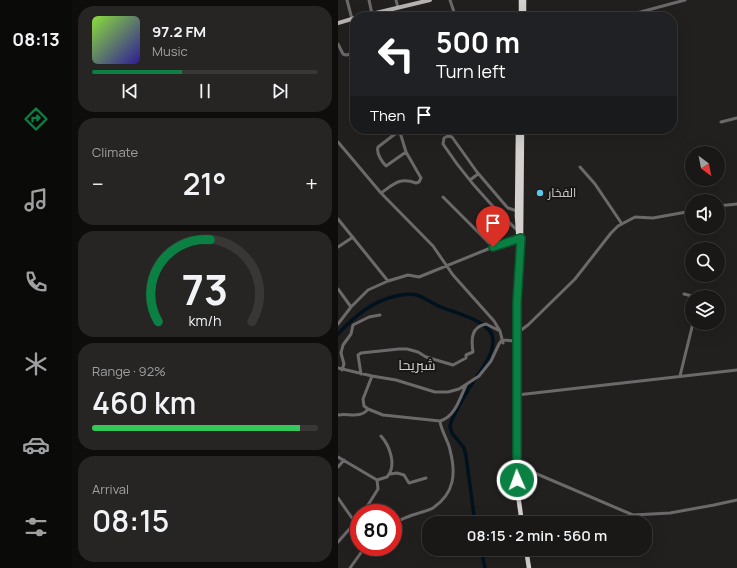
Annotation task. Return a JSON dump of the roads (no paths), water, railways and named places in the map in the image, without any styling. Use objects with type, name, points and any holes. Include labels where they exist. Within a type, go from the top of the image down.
[{"type":"highway","points":[[521,0],[522,12]]},
{"type":"highway","points":[[523,12],[524,0]]},
{"type":"highway","points":[[518,134],[520,169]]},
{"type":"highway","points":[[519,238],[517,230],[522,134]]},
{"type":"highway","points":[[518,214],[520,248],[517,333],[516,466],[521,516]]},
{"type":"highway","points":[[527,556],[529,568]]},
{"type":"main road","points":[[381,12],[430,0]]},
{"type":"main road","points":[[338,23],[350,19]]},
{"type":"street","points":[[347,0],[351,12]]},
{"type":"street","points":[[369,0],[372,12]]},
{"type":"street","points":[[396,0],[398,8]]},
{"type":"street","points":[[450,0],[454,12]]},
{"type":"street","points":[[641,12],[685,0]]},
{"type":"street","points":[[338,44],[341,52],[345,54],[350,54]]},
{"type":"street","points":[[721,122],[737,118]]},
{"type":"street","points":[[394,134],[378,148],[377,151],[384,163],[386,166],[406,152]]},
{"type":"street","points":[[381,193],[398,181],[405,180],[416,183],[421,180],[406,152],[400,134]]},
{"type":"street","points":[[517,230],[502,216],[470,180],[443,144],[444,138],[448,136],[452,137],[478,174],[508,208],[518,214]]},
{"type":"street","points":[[338,142],[381,193],[433,246],[453,274],[491,317],[500,331],[503,341]]},
{"type":"street","points":[[580,167],[595,184],[622,224]]},
{"type":"street","points":[[470,180],[478,174]]},
{"type":"street","points":[[443,197],[493,247]]},
{"type":"street","points":[[725,205],[737,204]]},
{"type":"street","points":[[502,216],[508,208]]},
{"type":"street","points":[[517,333],[528,325],[575,280],[611,233],[622,224],[636,217],[653,218],[685,212]]},
{"type":"street","points":[[338,219],[388,281]]},
{"type":"street","points":[[338,247],[353,236]]},
{"type":"street","points":[[338,324],[351,307],[368,290],[388,281],[408,276],[419,277],[446,265],[519,238]]},
{"type":"street","points":[[338,289],[351,307]]},
{"type":"street","points":[[342,370],[344,364],[341,352],[343,345],[351,334],[353,325],[369,317],[380,315]]},
{"type":"street","points":[[361,374],[358,355],[361,352],[407,349],[418,352],[426,358],[449,364],[455,364],[466,358],[466,355],[473,352],[472,336],[475,329],[483,324],[500,331]]},
{"type":"street","points":[[680,376],[691,330]]},
{"type":"street","points":[[338,368],[361,374],[396,380],[442,393],[454,391],[476,379],[491,361],[498,344],[503,341],[517,341]]},
{"type":"street","points":[[517,394],[737,370]]},
{"type":"street","points":[[372,376],[363,399],[364,406],[368,409],[383,415],[440,421],[449,418],[452,414],[466,385]]},
{"type":"street","points":[[338,414],[361,415],[368,409]]},
{"type":"street","points":[[402,520],[433,508],[450,490],[453,477],[452,458],[450,448],[442,432],[440,421]]},
{"type":"street","points":[[381,436],[390,450],[390,474]]},
{"type":"street","points":[[338,457],[377,480],[387,477],[390,474],[397,473],[404,475],[409,484],[426,478]]},
{"type":"street","points":[[338,467],[344,460]]},
{"type":"street","points":[[516,466],[633,515],[670,513],[737,500]]},
{"type":"street","points":[[369,504],[378,489],[377,480]]},
{"type":"street","points":[[339,500],[350,516]]},
{"type":"street","points":[[338,542],[350,529]]},
{"type":"street","points":[[350,568],[359,556]]},
{"type":"waterway","points":[[338,334],[364,310],[371,306],[387,298],[409,294],[417,295],[438,306],[472,318],[486,327],[491,333],[493,339],[491,353],[461,402],[450,427],[452,433],[464,448],[474,516]]},
{"type":"waterway","points":[[482,556],[485,568]]},
{"type":"place","name":"الفخار","points":[[540,193]]},
{"type":"district","name":"شبريحا","points":[[417,365]]}]
